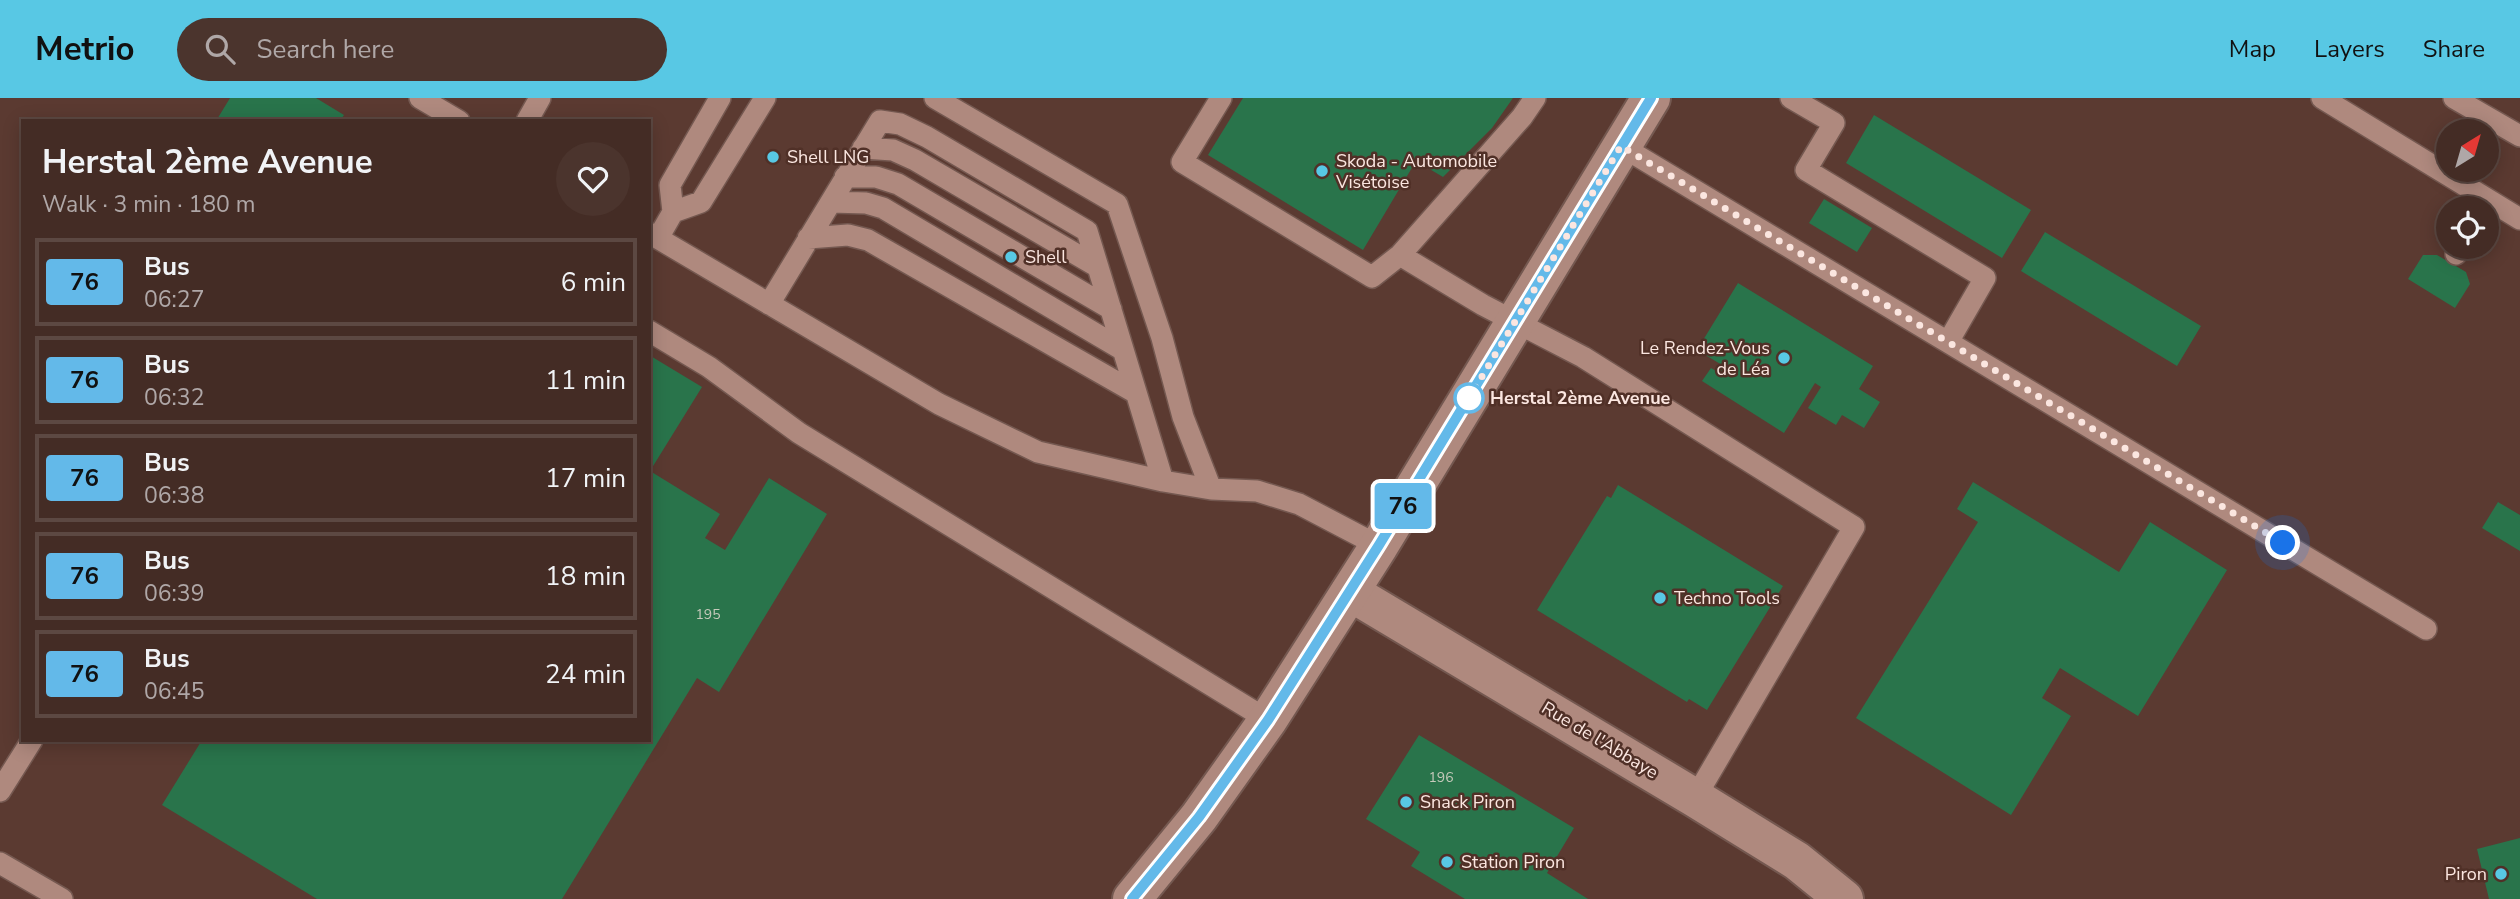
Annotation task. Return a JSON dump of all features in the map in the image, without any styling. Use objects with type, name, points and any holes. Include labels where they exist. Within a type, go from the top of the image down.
[{"type":"street","points":[[1132,899],[1199,817],[1268,720],[1379,545],[1651,98]]},
{"type":"street","name":"Rue de l'Abbaye","points":[[1350,592],[1797,861],[1844,899]]},
{"type":"lane","points":[[420,98],[456,119]]},
{"type":"lane","points":[[528,119],[540,98]]},
{"type":"lane","points":[[673,212],[670,185],[720,98]]},
{"type":"lane","points":[[765,98],[701,202],[673,212],[654,236],[939,404],[1038,452],[1163,481],[1212,489],[1257,491],[1299,504],[1379,545]]},
{"type":"lane","points":[[935,98],[1117,204],[1162,338],[1183,417],[1212,489]]},
{"type":"lane","points":[[1221,98],[1182,162],[1371,277],[1400,255],[1522,117],[1535,98]]},
{"type":"lane","points":[[1791,98],[1834,123],[1806,170],[1985,278],[1948,342]]},
{"type":"lane","points":[[2322,98],[2475,196]]},
{"type":"lane","points":[[2454,98],[2520,137]]},
{"type":"lane","points":[[769,304],[880,121],[900,124],[927,137],[1087,232],[1163,481]]},
{"type":"lane","points":[[1621,146],[2426,628]]},
{"type":"lane","points":[[845,177],[876,177],[898,184],[1111,309]]},
{"type":"lane","points":[[831,202],[866,203],[883,208],[1123,350]]},
{"type":"lane","points":[[2499,209],[2520,219]]},
{"type":"lane","points":[[808,238],[848,235],[868,240],[1136,394]]},
{"type":"lane","points":[[1400,255],[1515,322],[1583,357],[1854,527],[1695,798]]},
{"type":"lane","points":[[651,332],[709,367],[799,433],[1268,720]]},
{"type":"lane","points":[[0,791],[31,742]]},
{"type":"lane","points":[[0,863],[62,899]]},
{"type":"building","points":[[230,98],[316,98],[344,115],[341,119],[217,119]]},
{"type":"building","name":"Skoda - Automobile Visétoise","points":[[1243,98],[1513,98],[1492,128],[1443,177],[1416,161],[1363,250],[1208,155]]},
{"type":"building","points":[[1874,115],[2031,210],[2002,258],[1846,163]]},
{"type":"building","points":[[1824,199],[1872,228],[1857,252],[1809,223]]},
{"type":"building","points":[[2045,232],[2201,326],[2177,366],[2021,271]]},
{"type":"building","points":[[2423,255],[2436,255],[2436,259],[2444,259],[2466,272],[2470,284],[2455,308],[2408,279]]},
{"type":"building","name":"Le Rendez-Vous de Léa","points":[[1738,283],[1873,366],[1859,389],[1880,402],[1864,428],[1842,415],[1836,425],[1808,408],[1821,387],[1815,383],[1784,433],[1702,381],[1711,368],[1718,372],[1722,365],[1697,350]]},
{"type":"building","points":[[651,356],[702,387],[651,469]]},
{"type":"building","points":[[651,472],[720,514],[705,538],[725,550],[769,478],[827,514],[719,692],[697,678],[562,899],[317,899],[162,805],[201,742],[651,742]]},
{"type":"building","points":[[1973,482],[2119,572],[2150,522],[2227,570],[2138,716],[2060,668],[2042,698],[2071,716],[2011,815],[1856,718],[1978,522],[1957,509]]},
{"type":"building","name":"Techno Tools","points":[[1618,485],[1783,586],[1707,710],[1689,699],[1687,702],[1537,610],[1607,496],[1611,498]]},
{"type":"building","points":[[2498,502],[2520,515],[2520,551],[2482,528]]},
{"type":"building","points":[[1419,735],[1574,828],[1547,873],[1588,899],[1465,899],[1411,866],[1420,852],[1366,819]]},
{"type":"building","name":"Piron","points":[[2520,838],[2520,899],[2489,899],[2477,849]]},
{"type":"bus line","name":"76","points":[[1132,899],[1199,817],[1268,720],[1379,545],[1651,98]]},
{"type":"place","name":"Shell LNG","points":[[773,157]]},
{"type":"place","name":"Skoda - Automobile Visétoise","points":[[1322,171]]},
{"type":"place","name":"Shell","points":[[1011,257]]},
{"type":"place","name":"Le Rendez-Vous de Léa","points":[[1784,358]]},
{"type":"place","name":"Herstal 2ème Avenue","points":[[1469,398]]},
{"type":"place","name":"Techno Tools","points":[[1660,598]]},
{"type":"place","name":"Snack Piron","points":[[1406,802]]},
{"type":"place","name":"Station Piron","points":[[1447,862]]},
{"type":"place","name":"Piron","points":[[2501,874]]},
{"type":"route","points":[[1469,398],[1621,146],[2283,543]]}]
